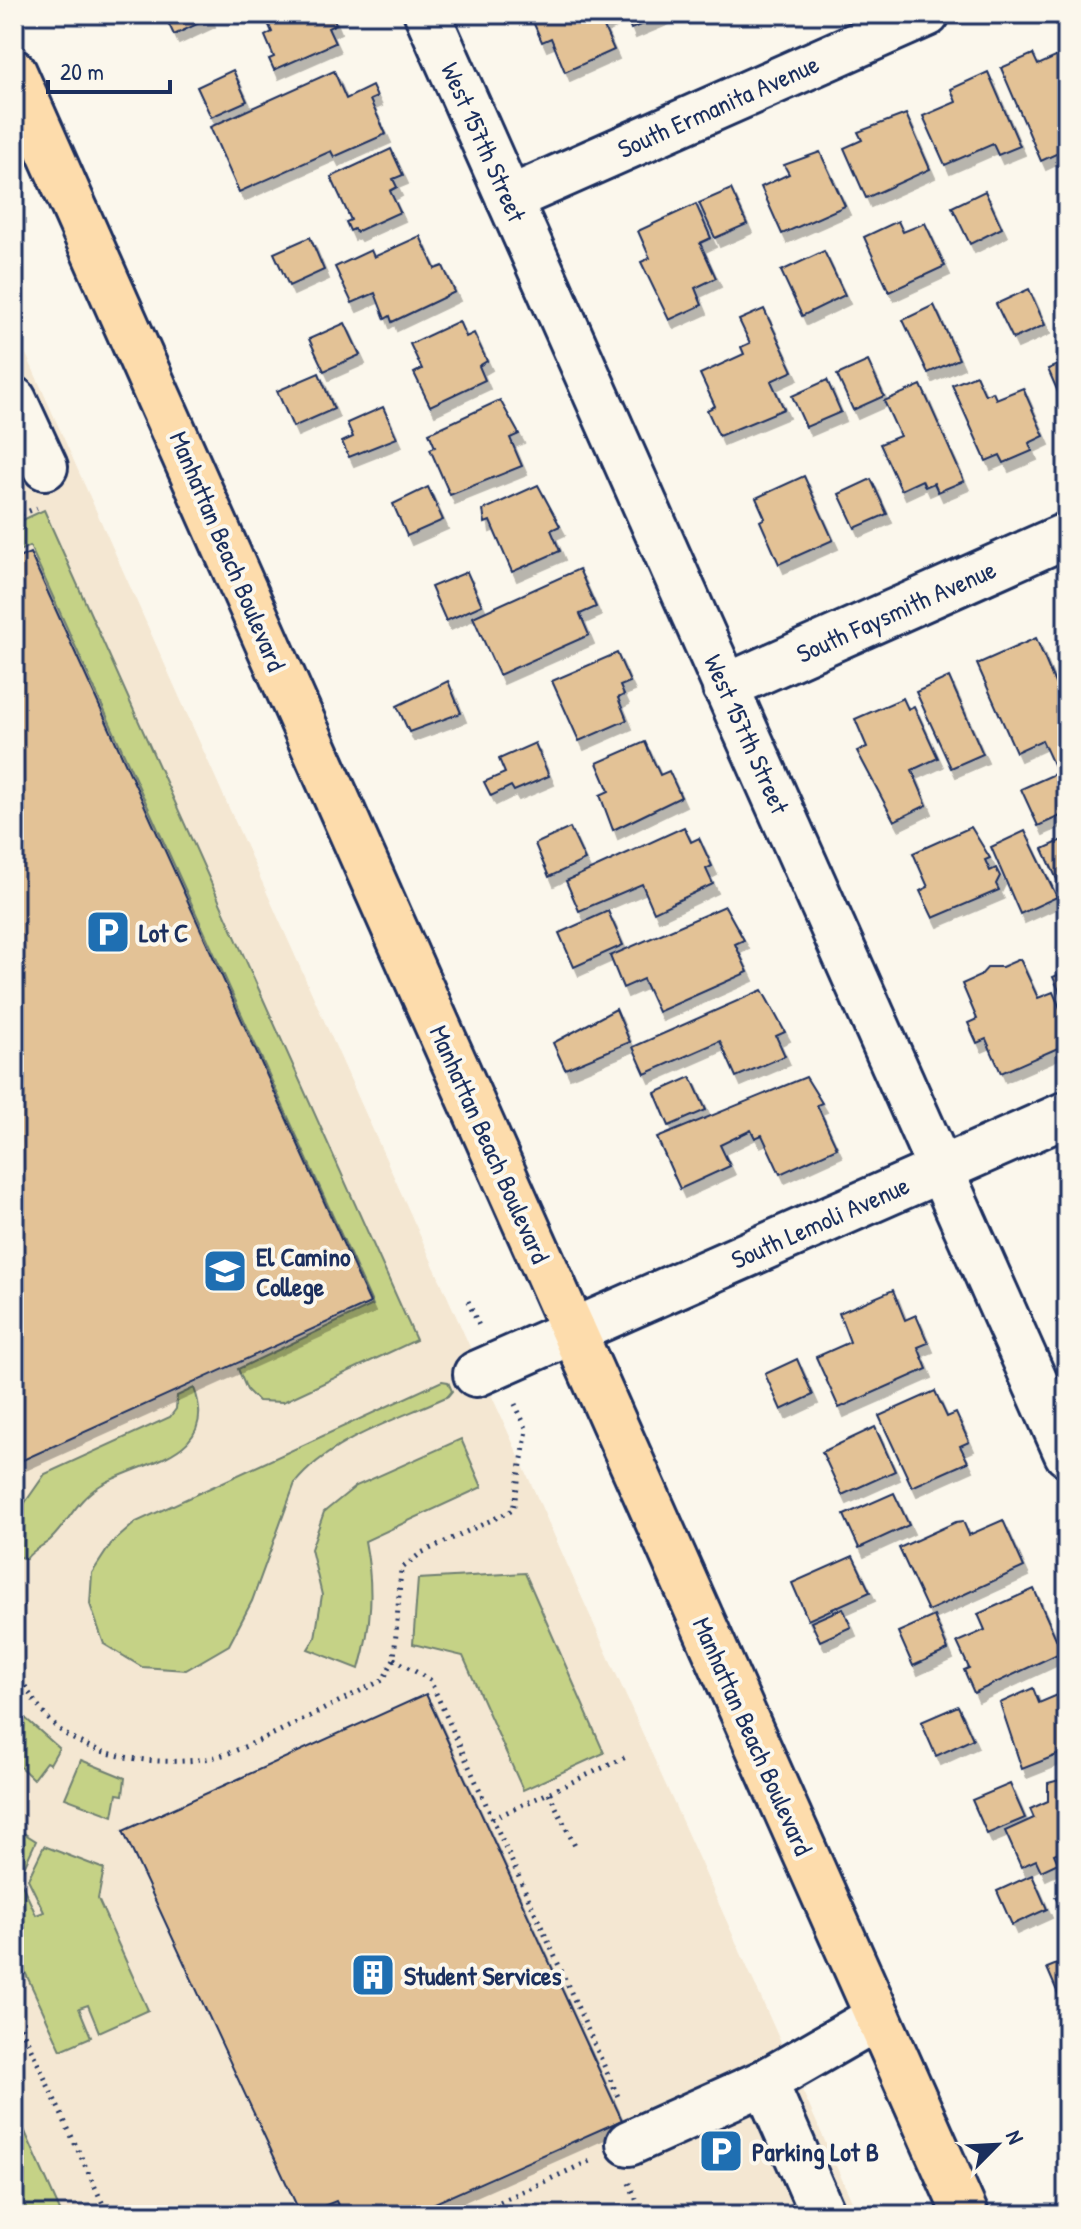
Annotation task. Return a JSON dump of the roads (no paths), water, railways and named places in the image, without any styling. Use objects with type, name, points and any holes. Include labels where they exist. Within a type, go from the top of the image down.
[{"type":"main road","name":"Manhattan Beach Boulevard","points":[[15,79],[966,2215]]},
{"type":"street","name":"West 157th Street","points":[[427,14],[725,687],[943,1169],[1067,1454]]},
{"type":"street","name":"South Ermanita Avenue","points":[[509,199],[927,14]]},
{"type":"street","points":[[14,400],[45,467]]},
{"type":"street","name":"South Faysmith Avenue","points":[[725,687],[1067,535]]},
{"type":"street","name":"South Lemoli Avenue","points":[[476,1374],[1067,1114]]},
{"type":"street","points":[[629,2143],[765,2082],[878,2017]]},
{"type":"street","points":[[765,2082],[823,2215]]},
{"type":"place","name":"Lot C","points":[[108,932]]},
{"type":"place","name":"El Camino College","points":[[225,1271]]},
{"type":"place","name":"Student Services","points":[[373,1975]]},
{"type":"place","name":"Parking Lot B","points":[[721,2151]]}]
